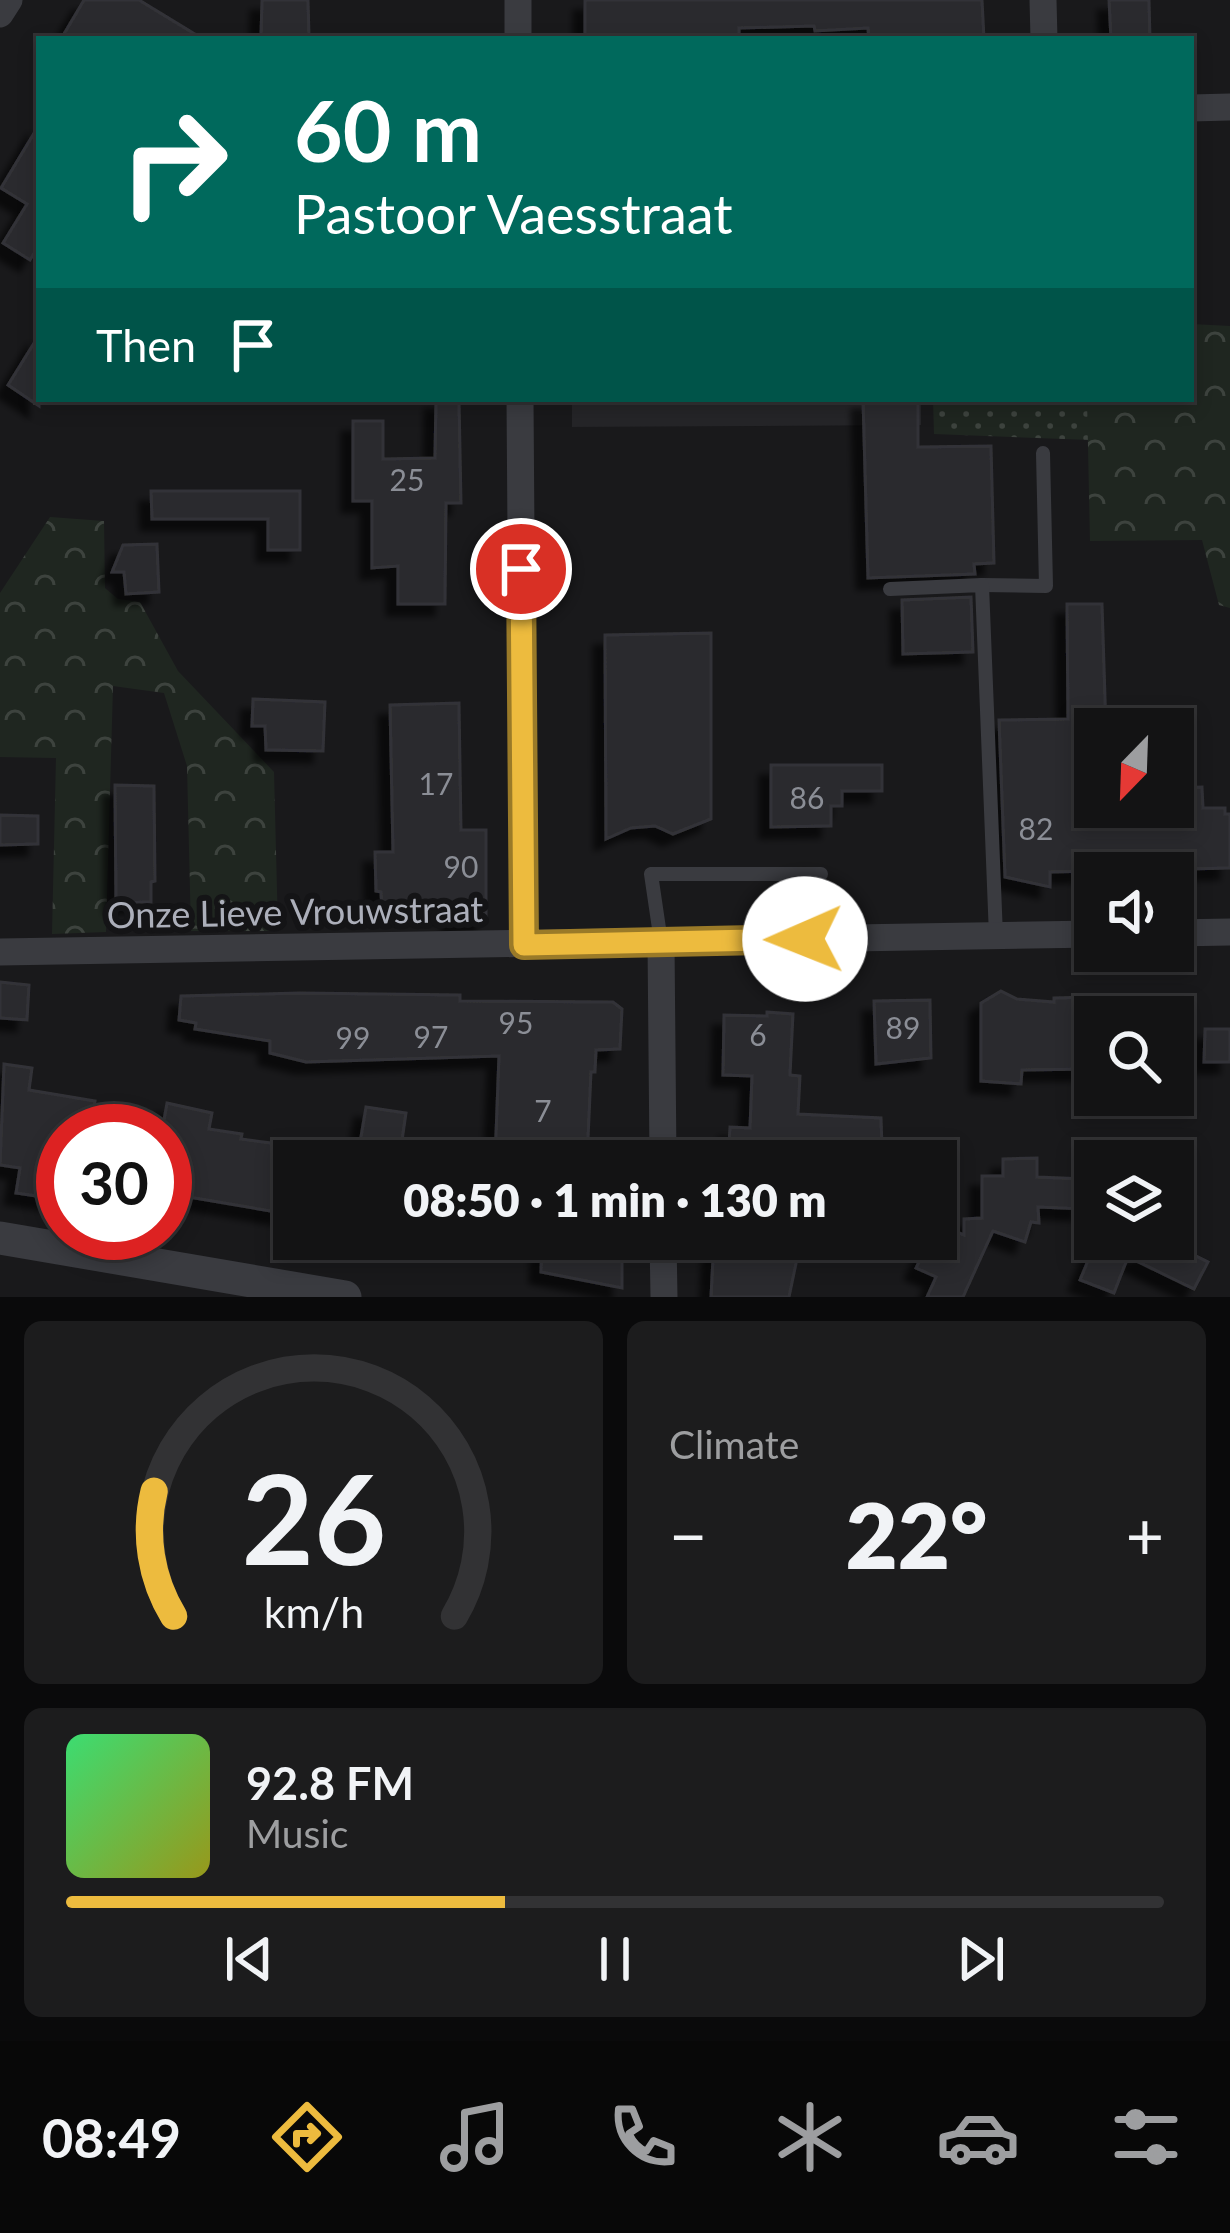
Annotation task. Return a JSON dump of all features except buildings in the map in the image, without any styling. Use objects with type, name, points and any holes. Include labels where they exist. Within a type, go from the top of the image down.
[{"type":"street","points":[[0,14],[9,0]]},
{"type":"street","points":[[518,0],[518,36]]},
{"type":"street","points":[[1042,0],[1044,36]]},
{"type":"street","points":[[1194,108],[1230,107]]},
{"type":"street","points":[[520,402],[524,945]]},
{"type":"street","points":[[1194,933],[1230,932]]},
{"type":"street","name":"Onze Lieve Vrouwstraat","points":[[0,952],[1074,934]]},
{"type":"street","points":[[661,942],[663,1140]]},
{"type":"street","points":[[0,1238],[345,1297]]},
{"type":"street","points":[[663,1260],[664,1297]]},
{"type":"lane","points":[[890,589],[1046,586],[1043,453]]},
{"type":"lane","points":[[982,585],[996,936]]},
{"type":"lane","points":[[661,942],[652,874],[821,874]]},
{"type":"shaded area","points":[[572,402],[921,402],[921,425],[572,427]]},
{"type":"green space","points":[[1194,324],[1230,326],[1230,608],[1219,605],[1202,540],[1090,541],[1087,402],[1194,402]]},
{"type":"green space","points":[[933,402],[1087,402],[1091,440],[934,434]]},
{"type":"green space","points":[[50,517],[104,521],[105,588],[118,599],[140,602],[178,671],[274,772],[278,931],[191,931],[187,766],[164,693],[113,686],[106,932],[52,934],[56,758],[0,757],[0,593]]},
{"type":"route","points":[[521,569],[524,945],[805,939]]}]
